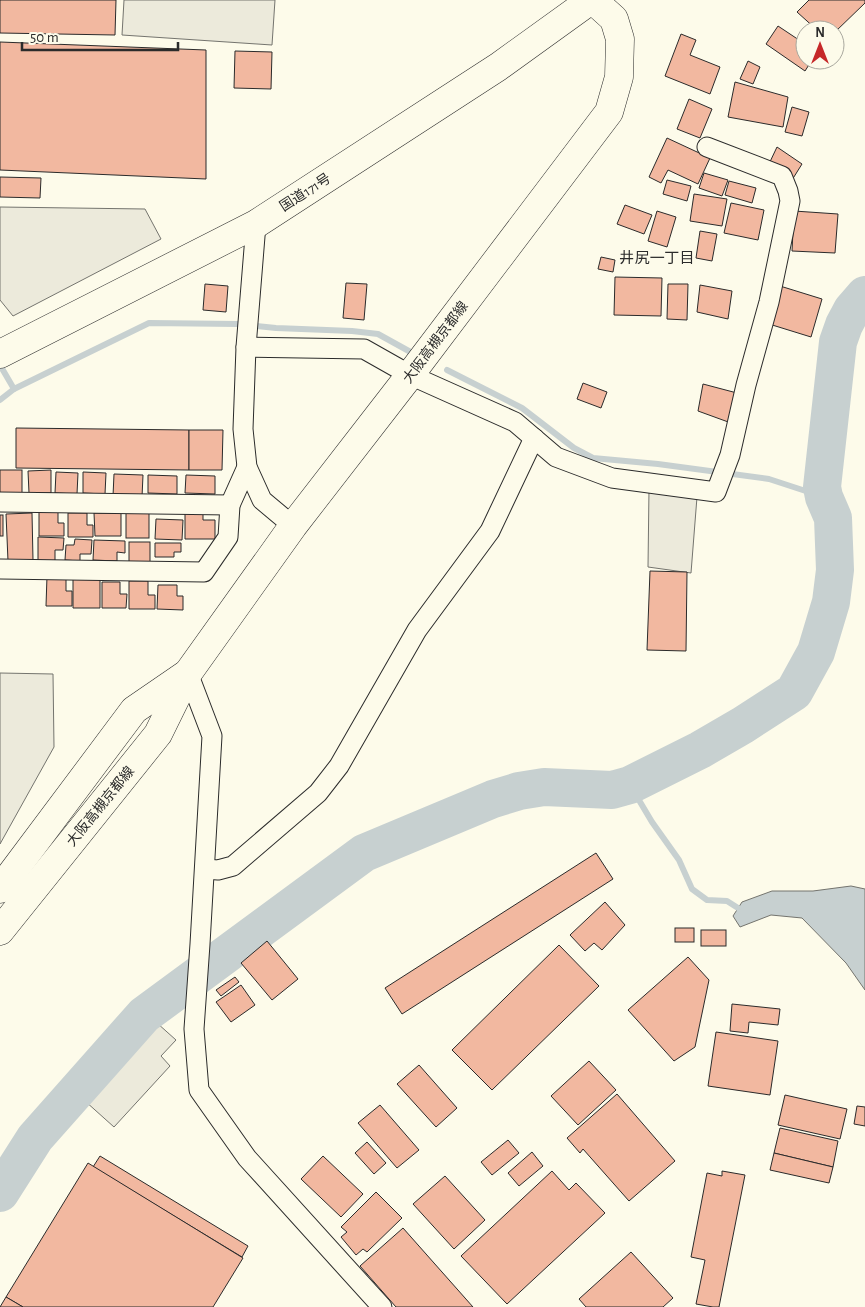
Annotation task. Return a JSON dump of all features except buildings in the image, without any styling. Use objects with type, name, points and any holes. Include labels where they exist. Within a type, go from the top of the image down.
[{"type":"main road","name":"国道171号","points":[[0,354],[256,224],[498,67],[592,0]]},
{"type":"main road","name":"大阪高槻京都線","points":[[0,931],[158,734],[188,673],[293,526],[609,112],[619,77],[620,39],[614,19],[592,0]]},
{"type":"main road","name":"大阪高槻京都線","points":[[0,889],[134,710],[188,673]]},
{"type":"street","points":[[246,343],[364,349],[410,375],[515,422],[556,457],[612,478],[716,492],[728,459],[769,302],[790,201],[782,176],[707,148]]},
{"type":"street","points":[[256,224],[246,343],[243,429],[248,467],[262,500],[293,526]]},
{"type":"street","points":[[205,869],[218,870],[233,866],[318,793],[338,766],[417,630],[490,531],[534,438]]},
{"type":"street","points":[[0,569],[204,572],[228,537],[230,504],[248,467]]},
{"type":"street","points":[[0,502],[230,504]]},
{"type":"street","points":[[188,673],[212,736],[194,1029],[199,1090],[247,1158],[382,1307]]},
{"type":"shaded area","points":[[124,0],[275,0],[272,45],[122,35]]},
{"type":"shaded area","points":[[0,207],[145,209],[161,239],[13,316],[0,300]]},
{"type":"shaded area","points":[[649,489],[697,497],[691,573],[648,567]]},
{"type":"shaded area","points":[[0,673],[53,674],[54,747],[0,844]]},
{"type":"shaded area","points":[[851,886],[865,889],[865,990],[846,963],[802,918],[771,915],[740,927],[733,916],[742,902],[772,891],[813,891]]},
{"type":"shaded area","points":[[157,1023],[176,1040],[161,1056],[170,1066],[114,1127],[85,1101]]},
{"type":"waterway","points":[[0,1193],[35,1138],[144,1015],[364,853],[493,799],[519,791],[544,787],[612,790],[630,785],[700,750],[794,692],[816,652],[831,602],[835,570],[833,518],[822,487],[838,342],[852,310],[865,295]]},
{"type":"waterway","points":[[836,472],[852,340],[865,317]]},
{"type":"waterway","points":[[0,400],[14,389],[149,323],[237,324],[378,334],[416,355]]},
{"type":"waterway","points":[[0,365],[14,389]]},
{"type":"waterway","points":[[447,370],[522,408],[574,448],[593,458],[658,464],[769,479],[824,497]]},
{"type":"waterway","points":[[204,954],[337,856],[360,842],[493,784],[519,777],[544,773],[607,778],[622,774],[645,764],[775,691],[790,675],[800,658],[821,586],[822,563],[819,522]]},
{"type":"waterway","points":[[630,785],[652,822],[679,860],[692,889],[707,900],[727,901],[738,908]]},
{"type":"waterway","points":[[0,1169],[28,1124],[138,1002],[196,960]]},
{"type":"district","name":"井尻一丁目","points":[[657,258]]}]
